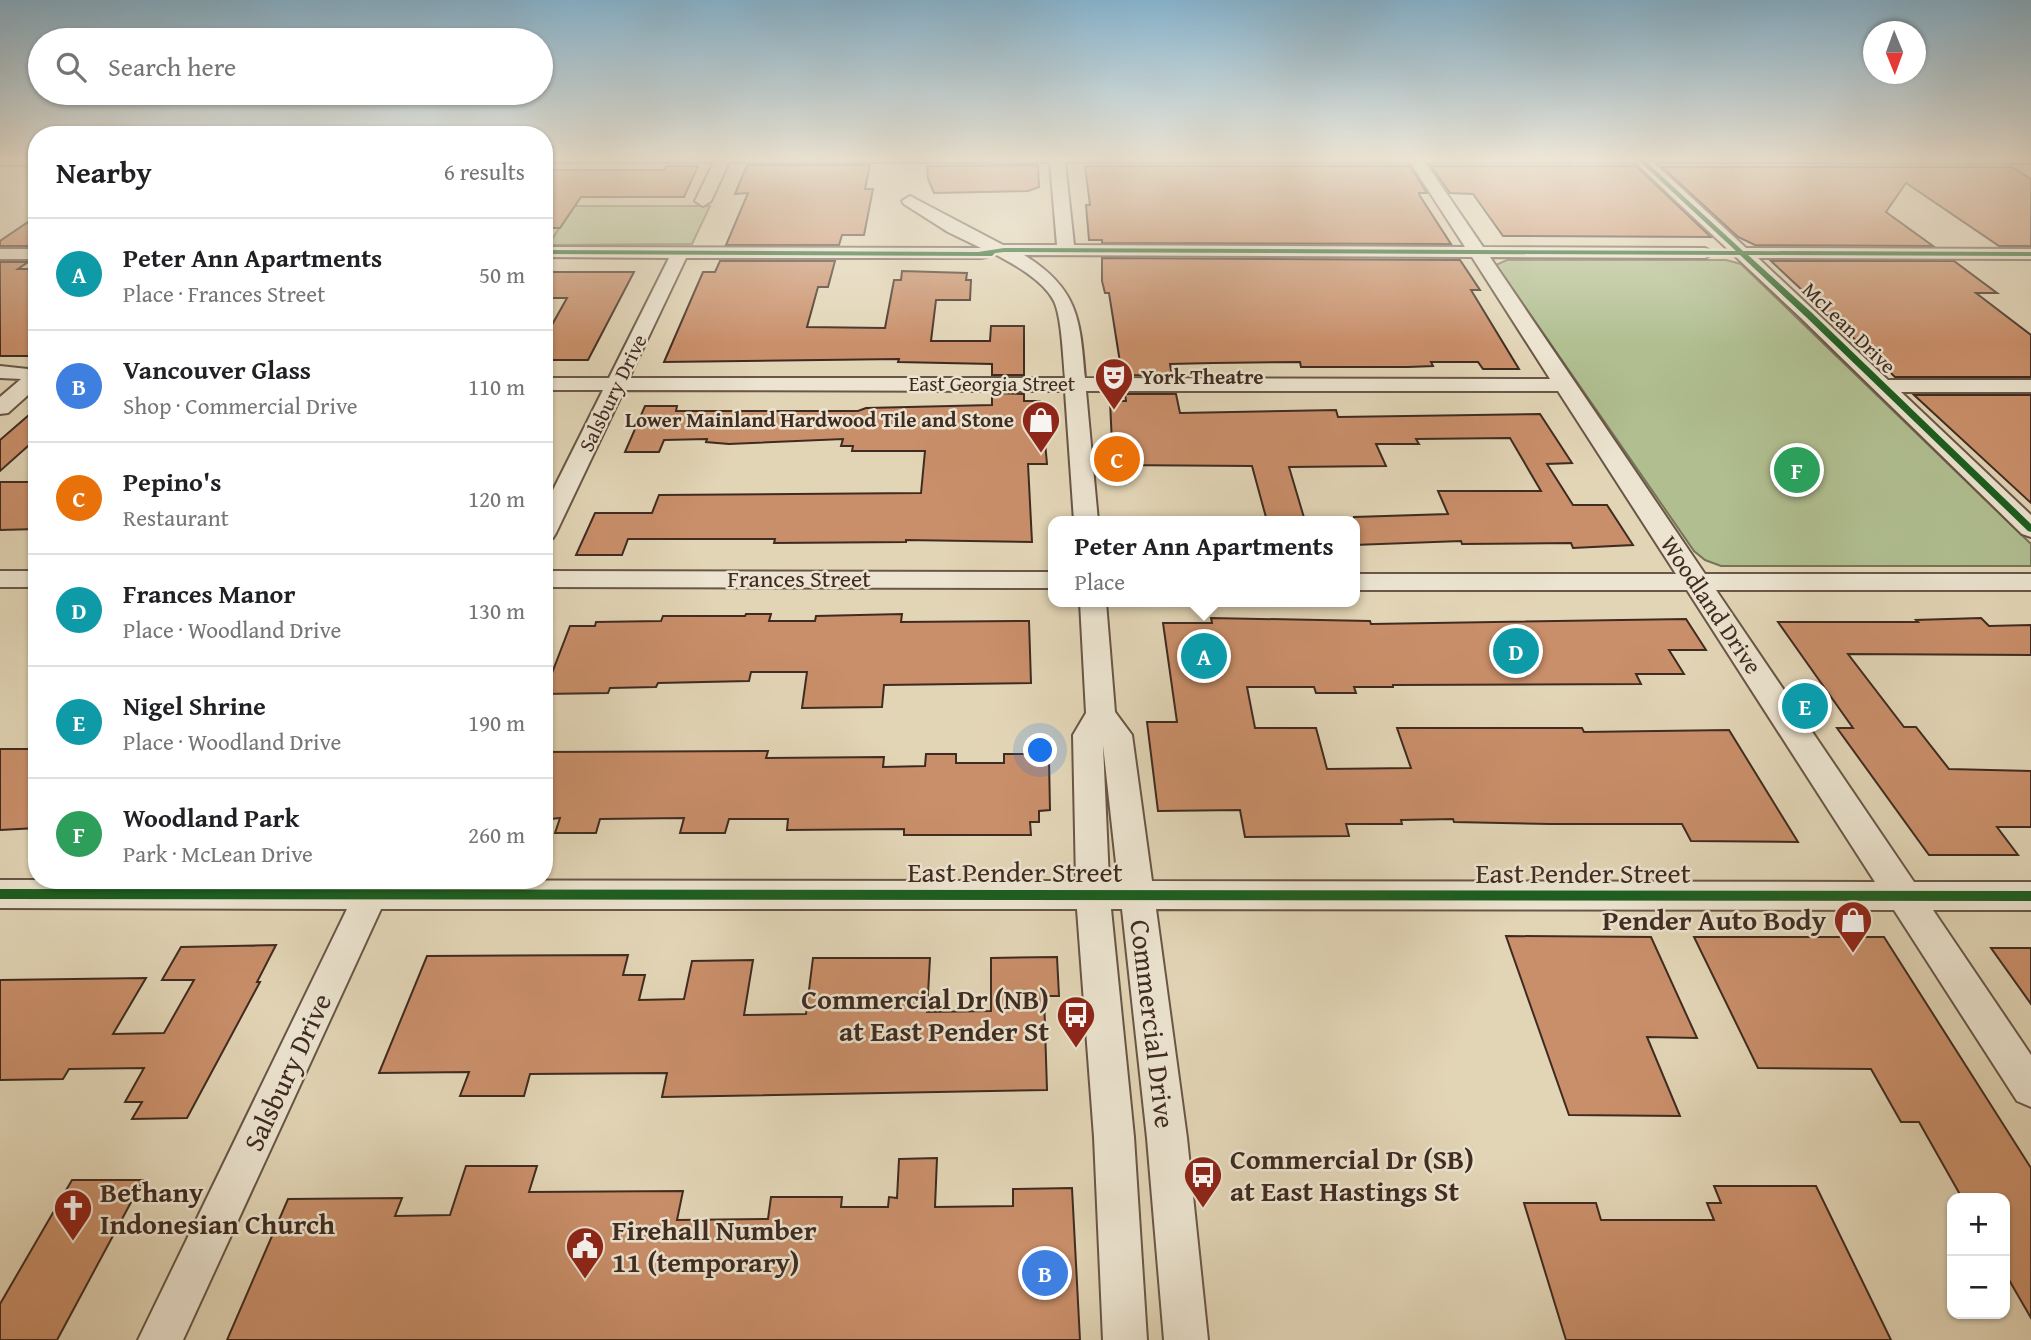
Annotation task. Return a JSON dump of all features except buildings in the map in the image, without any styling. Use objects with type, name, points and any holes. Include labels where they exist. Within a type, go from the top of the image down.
[{"type":"street","points":[[921,220],[1018,275],[1045,303],[1064,313]]},
{"type":"street","points":[[942,220],[954,228],[1004,250],[1027,265],[1063,300],[1073,342],[1086,516]]},
{"type":"street","points":[[1063,220],[1066,252]]},
{"type":"street","name":"Woodland Drive","points":[[1456,220],[2031,1088]]},
{"type":"street","name":"McLean Drive","points":[[1706,220],[2031,528]]},
{"type":"street","points":[[1004,250],[1705,253]]},
{"type":"street","points":[[553,252],[981,253]]},
{"type":"street","name":"Salsbury Drive","points":[[553,515],[680,252]]},
{"type":"street","points":[[1742,253],[2031,254]]},
{"type":"street","points":[[0,254],[28,254]]},
{"type":"street","points":[[0,372],[28,375]]},
{"type":"street","points":[[0,408],[28,384]]},
{"type":"street","name":"East Georgia Street","points":[[553,384],[1566,385]]},
{"type":"street","points":[[1881,386],[2031,386]]},
{"type":"street","points":[[0,579],[28,579]]},
{"type":"street","name":"Frances Street","points":[[553,579],[1048,580]]},
{"type":"street","points":[[1360,582],[2031,582]]},
{"type":"street","name":"Commercial Drive","points":[[1093,607],[1101,714],[1117,735],[1167,1138],[1186,1340]]},
{"type":"street","name":"Commercial Drive","points":[[1101,714],[1088,735],[1093,894],[1114,1138],[1125,1340]]},
{"type":"street","name":"East Pender Street","points":[[0,894],[267,889]]},
{"type":"street","name":"Salsbury Drive","points":[[160,1340],[373,889]]},
{"type":"street","name":"East Pender Street","points":[[553,889],[1093,894],[2031,896]]},
{"type":"green space","points":[[565,220],[704,220],[692,244],[553,245],[553,238]]},
{"type":"green space","points":[[1507,260],[1726,260],[1741,264],[2031,544],[2031,566],[1721,566],[1705,560],[1694,551],[1496,265]]},
{"type":"cycle path","points":[[1706,220],[2031,529]]},
{"type":"cycle path","points":[[981,253],[1004,250],[2031,254]]},
{"type":"cycle path","points":[[553,252],[992,254]]},
{"type":"cycle path","points":[[0,894],[2031,896]]},
{"type":"place","name":"York Theatre","points":[[1114,411]]},
{"type":"place","name":"Lower Mainland Hardwood Tile and Stone","points":[[1041,454]]},
{"type":"place","name":"Pepino's","points":[[1117,459]]},
{"type":"place","name":"Woodland Park","points":[[1797,470]]},
{"type":"place","name":"Frances Manor","points":[[1516,651]]},
{"type":"place","name":"Peter Ann Apartments","points":[[1204,656]]},
{"type":"place","name":"Nigel Shrine","points":[[1805,706]]},
{"type":"place","name":"Pender Auto Body","points":[[1853,954]]},
{"type":"place","name":"Commercial Dr (NB) at East Pender St","points":[[1076,1049]]},
{"type":"place","name":"Commercial Dr (SB) at East Hastings St","points":[[1203,1209]]},
{"type":"place","name":"Bethany Indonesian Church","points":[[73,1242]]},
{"type":"place","name":"Vancouver Glass","points":[[1045,1273]]},
{"type":"place","name":"Firehall Number 11 (temporary)","points":[[585,1280]]}]
